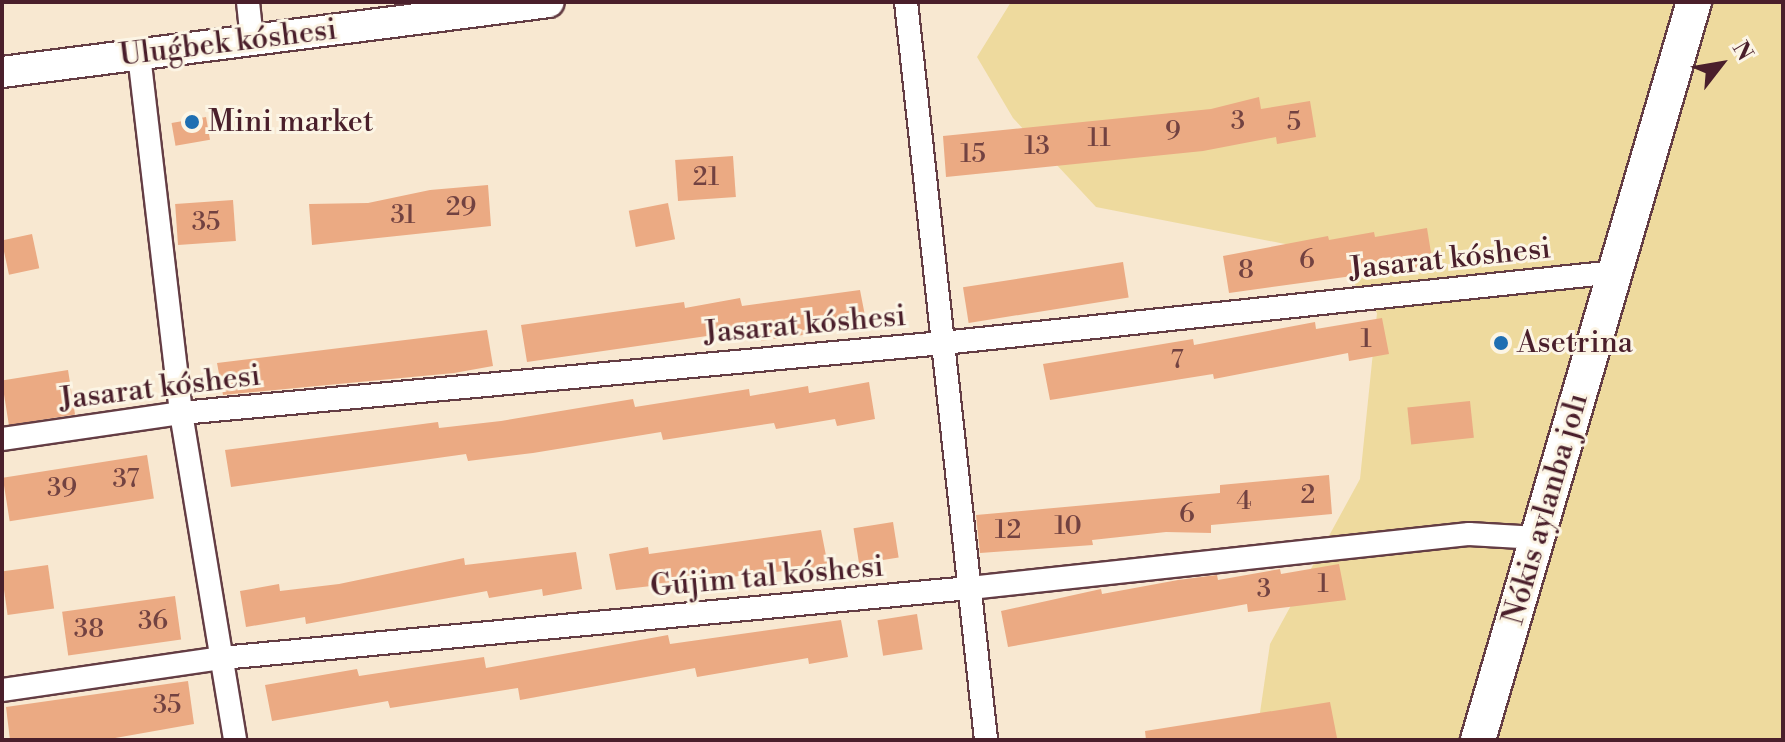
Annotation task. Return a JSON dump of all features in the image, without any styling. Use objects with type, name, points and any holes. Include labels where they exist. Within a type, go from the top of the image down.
[{"type":"main road","name":"Nókis aylanba jolı","points":[[1478,740],[1689,6]]},
{"type":"street","points":[[248,2],[252,40]]},
{"type":"street","name":"Uluǵbek kóshesi","points":[[2,72],[549,2]]},
{"type":"street","points":[[906,2],[986,740]]},
{"type":"street","points":[[139,55],[181,413],[235,740]]},
{"type":"street","name":"Jasarat kóshesi","points":[[2,439],[181,413],[943,343],[1615,272]]},
{"type":"street","name":"Gújim tal kóshesi","points":[[2,690],[222,658],[970,588],[1469,534],[1538,538]]},
{"type":"sand","points":[[1011,2],[1783,2],[1783,740],[1256,740],[1270,644],[1360,479],[1377,313],[1331,253],[1096,207],[1013,118],[977,57]]},
{"type":"building","points":[[1259,97],[1261,109],[1310,101],[1316,137],[1277,144],[1276,137],[1203,151],[946,177],[943,136],[1211,109]]},
{"type":"building","points":[[206,117],[210,140],[176,146],[172,123]]},
{"type":"building","points":[[733,156],[736,197],[678,201],[675,160]]},
{"type":"building","points":[[488,185],[491,226],[312,245],[309,204],[368,203],[430,190]]},
{"type":"building","points":[[233,200],[236,241],[178,245],[175,204]]},
{"type":"building","points":[[668,203],[675,239],[636,247],[629,211]]},
{"type":"building","points":[[1427,228],[1433,265],[1229,293],[1223,256],[1328,236],[1329,240],[1374,232],[1375,237]]},
{"type":"building","points":[[32,234],[39,268],[9,275],[2,240]]},
{"type":"building","points":[[1123,262],[1129,298],[969,323],[963,287]]},
{"type":"building","points":[[860,290],[867,326],[761,341],[760,332],[708,342],[707,336],[527,362],[521,325],[684,302],[685,308],[740,298],[742,306]]},
{"type":"building","points":[[1382,318],[1389,354],[1349,361],[1348,353],[1214,379],[1213,374],[1050,400],[1043,364],[1193,339],[1194,345],[1315,322],[1316,329]]},
{"type":"building","points":[[487,330],[493,366],[454,373],[223,395],[217,363]]},
{"type":"building","points":[[68,370],[75,414],[9,425],[2,380]]},
{"type":"building","points":[[869,382],[875,419],[837,426],[835,419],[776,429],[774,423],[663,440],[661,432],[533,453],[468,461],[466,454],[231,487],[225,450],[438,422],[439,428],[501,421],[633,399],[635,407],[749,389],[750,396],[808,386],[809,393]]},
{"type":"building","points":[[1470,401],[1474,438],[1411,444],[1407,408]]},
{"type":"building","points":[[147,455],[154,498],[10,521],[3,478]]},
{"type":"building","points":[[1329,475],[1332,514],[1211,525],[1211,533],[1166,532],[1092,540],[1093,545],[980,553],[976,515],[1220,493],[1220,485]]},
{"type":"building","points":[[893,522],[899,558],[859,564],[853,528]]},
{"type":"building","points":[[821,530],[828,566],[616,590],[609,554],[648,547],[649,554]]},
{"type":"building","points":[[576,552],[582,589],[543,596],[542,589],[489,598],[487,591],[306,624],[305,617],[246,627],[240,591],[279,584],[280,591],[339,584],[464,558],[465,565]]},
{"type":"building","points":[[1339,564],[1346,600],[1248,612],[1247,604],[1008,647],[1001,611],[1101,589],[1102,594],[1217,575],[1218,580],[1280,569],[1281,574]]},
{"type":"building","points":[[48,565],[54,609],[8,615],[2,571]]},
{"type":"building","points":[[175,596],[181,640],[68,655],[62,612]]},
{"type":"building","points":[[917,614],[923,650],[883,656],[877,620]]},
{"type":"building","points":[[841,620],[848,657],[809,664],[808,658],[697,677],[695,668],[520,700],[518,688],[390,708],[388,701],[272,721],[265,685],[357,669],[359,676],[484,657],[486,668],[668,635],[670,644]]},
{"type":"building","points":[[188,681],[194,724],[104,740],[10,740],[6,707]]},
{"type":"building","points":[[1330,702],[1337,738],[1146,740],[1145,731]]},
{"type":"place","name":"Mini market","points":[[192,122]]},
{"type":"place","name":"Asetrina","points":[[1501,343]]}]
